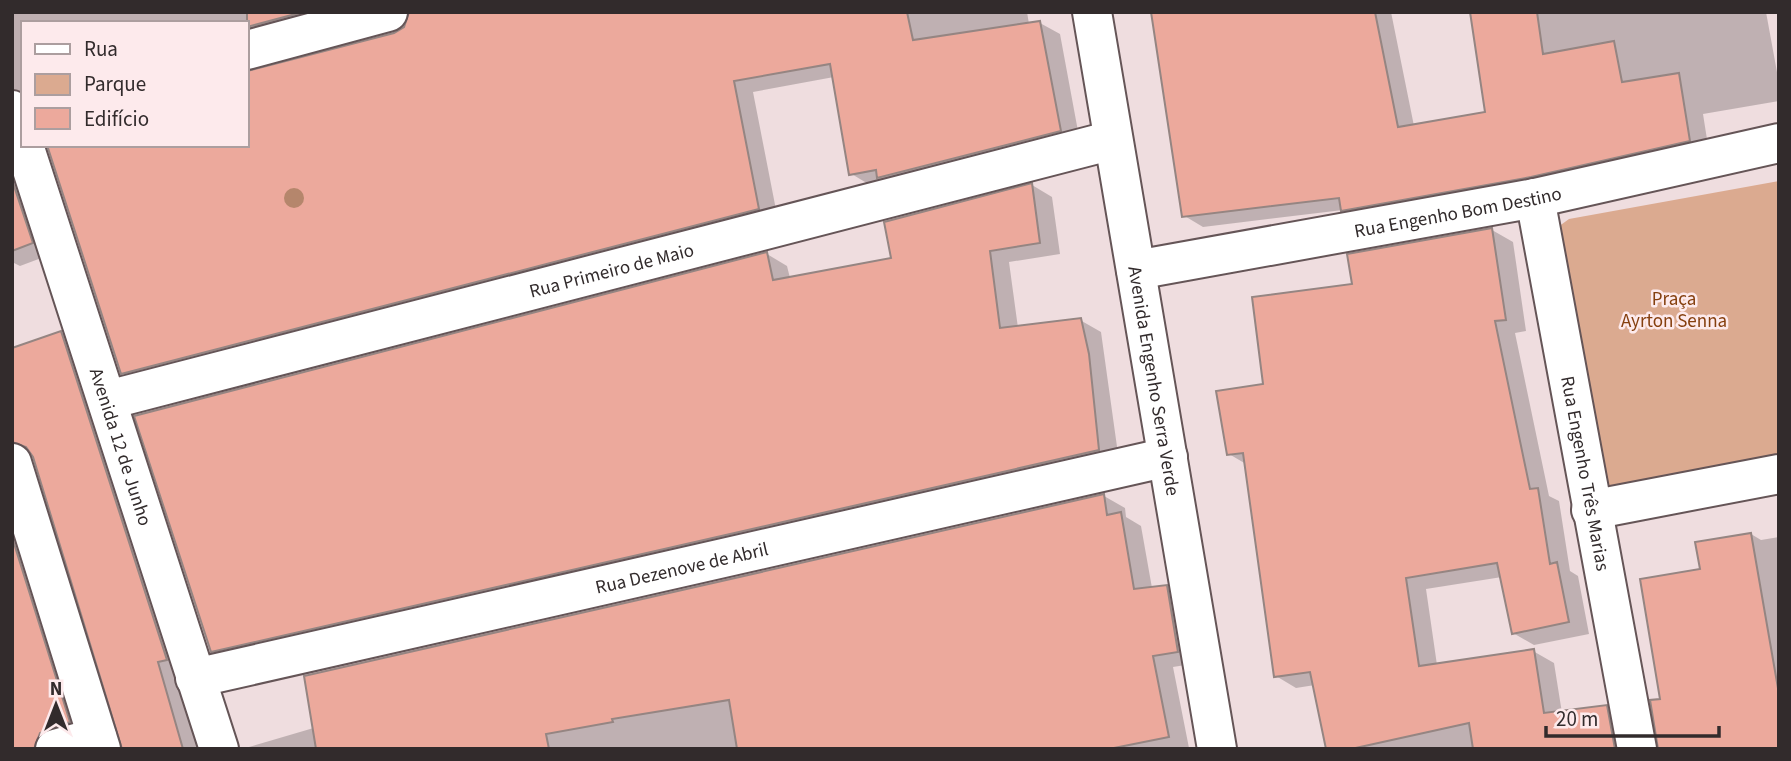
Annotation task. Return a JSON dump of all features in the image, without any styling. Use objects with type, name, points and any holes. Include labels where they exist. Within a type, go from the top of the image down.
[{"type":"street","points":[[248,50],[388,12]]},
{"type":"street","name":"Avenida Engenho Serra Verde","points":[[1092,12],[1217,749]]},
{"type":"street","name":"Avenida 12 de Junho","points":[[13,111],[21,137]]},
{"type":"street","name":"Rua Primeiro de Maio","points":[[108,400],[1113,140]]},
{"type":"street","name":"Rua Engenho Bom Destino","points":[[1136,270],[1535,198],[1779,143]]},
{"type":"street","name":"Avenida 12 de Junho","points":[[24,147],[219,749]]},
{"type":"street","name":"Rua Engenho Três Marias","points":[[1535,198],[1637,749]]},
{"type":"street","name":"Rua Dezenove de Abril","points":[[195,678],[1168,457]]},
{"type":"street","points":[[12,463],[99,743],[55,749]]},
{"type":"street","points":[[1591,510],[1779,474]]},
{"type":"green space","name":"Praça Ayrton Senna","points":[[1779,181],[1779,459],[1611,489],[1606,486],[1558,227],[1569,219]]},
{"type":"building","points":[[247,12],[303,12],[248,27]]},
{"type":"building","points":[[409,12],[907,12],[913,40],[1040,21],[1061,131],[877,178],[876,170],[849,175],[830,64],[734,81],[759,209],[121,374],[48,147],[248,147],[248,71],[394,33],[404,27]]},
{"type":"building","points":[[1151,12],[1375,12],[1398,127],[1485,112],[1470,12],[1537,12],[1543,54],[1614,41],[1622,82],[1679,73],[1690,141],[1531,177],[1341,211],[1339,198],[1182,217]]},
{"type":"building","points":[[12,180],[33,243],[12,251]]},
{"type":"building","points":[[1032,183],[1040,243],[990,251],[1000,328],[1081,318],[1089,354],[1099,450],[211,652],[134,416],[767,252],[773,280],[891,258],[884,222]]},
{"type":"building","points":[[1492,228],[1506,320],[1495,321],[1530,489],[1538,488],[1550,564],[1557,562],[1569,622],[1512,634],[1497,563],[1406,578],[1419,666],[1534,649],[1544,713],[1607,705],[1615,749],[1473,749],[1469,723],[1351,749],[1326,749],[1310,672],[1274,677],[1243,453],[1227,455],[1216,391],[1263,384],[1252,297],[1352,284],[1347,254]]},
{"type":"building","points":[[61,331],[167,660],[158,662],[183,749],[122,749],[33,457],[26,447],[12,442],[12,348]]},
{"type":"building","points":[[1104,494],[1107,515],[1121,512],[1134,589],[1167,585],[1178,652],[1153,656],[1169,737],[1109,749],[737,749],[729,700],[612,719],[613,722],[546,734],[549,749],[316,749],[304,676]]},
{"type":"building","points":[[1751,533],[1779,694],[1779,749],[1658,749],[1650,700],[1660,699],[1640,579],[1700,569],[1695,542]]},
{"type":"building","points":[[12,537],[70,722],[40,733],[34,749],[12,749]]}]
